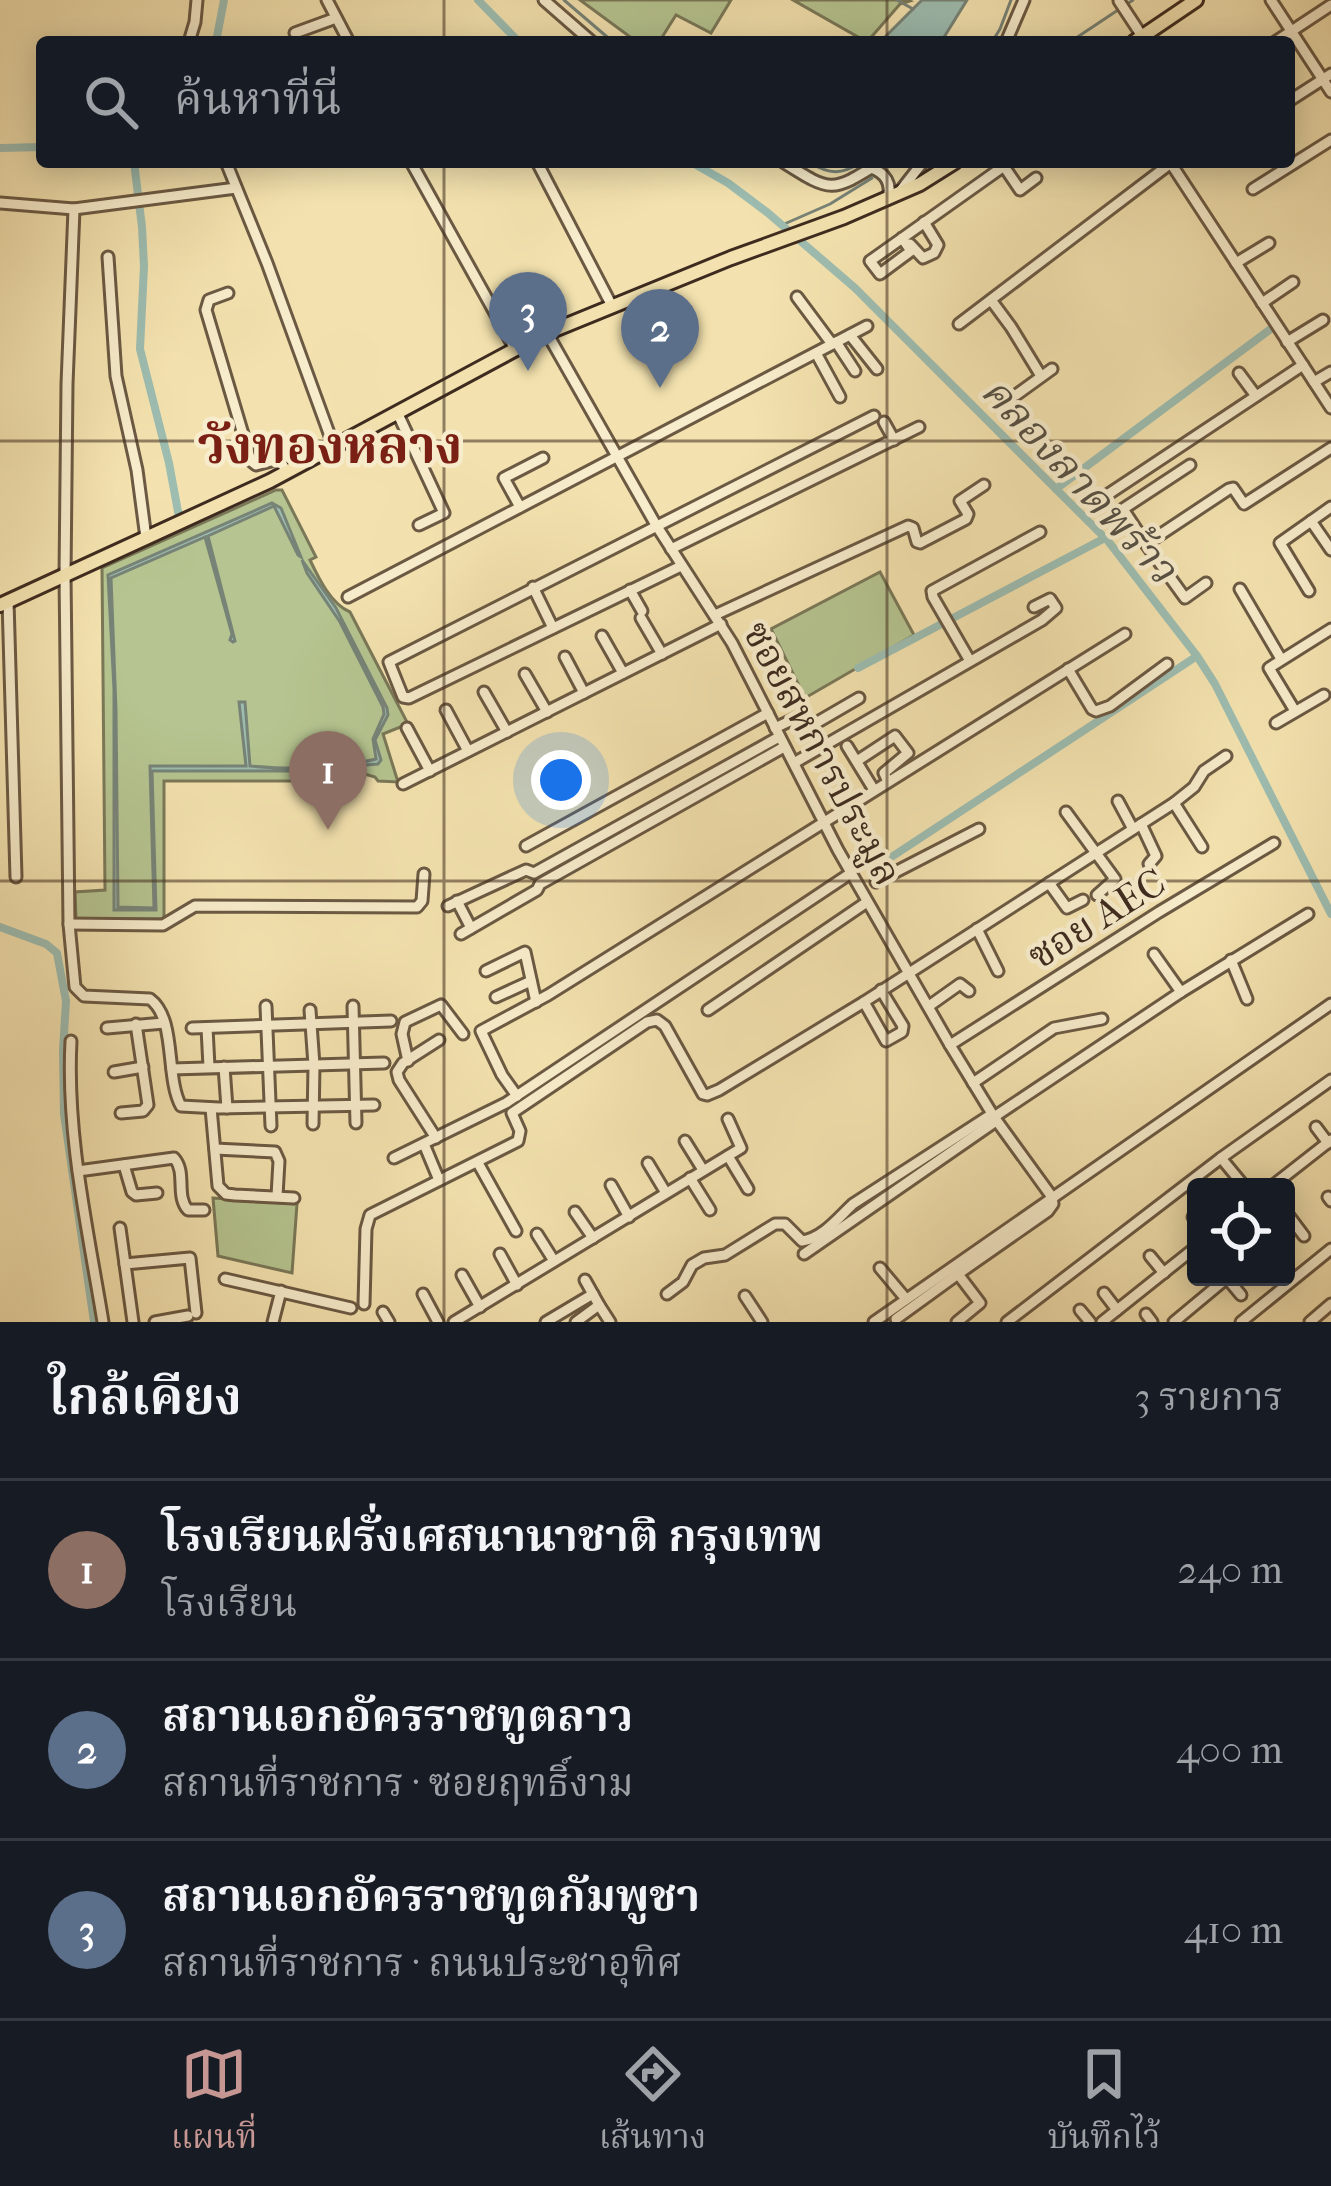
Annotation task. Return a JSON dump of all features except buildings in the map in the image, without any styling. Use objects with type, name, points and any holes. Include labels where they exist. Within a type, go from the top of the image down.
[{"type":"main road","points":[[1142,36],[1196,0]]},
{"type":"main road","points":[[4,603],[287,472],[547,333],[844,217],[945,168]]},
{"type":"street","points":[[191,36],[196,0]]},
{"type":"street","points":[[327,0],[346,36]]},
{"type":"street","points":[[544,0],[585,36]]},
{"type":"street","points":[[1009,36],[1024,0]]},
{"type":"street","points":[[1271,0],[1327,77],[1331,92]]},
{"type":"street","points":[[1122,5],[1137,36]]},
{"type":"street","points":[[1284,36],[1331,5]]},
{"type":"street","points":[[295,33],[336,18]]},
{"type":"street","points":[[1295,97],[1327,77]]},
{"type":"street","points":[[1295,162],[1331,140]]},
{"type":"street","points":[[228,168],[334,447]]},
{"type":"street","points":[[415,168],[515,349]]},
{"type":"street","points":[[540,168],[612,306]]},
{"type":"street","points":[[793,168],[826,186],[870,168]]},
{"type":"street","points":[[878,168],[893,196],[918,168]]},
{"type":"street","points":[[924,222],[938,245],[923,258],[903,237],[997,168]]},
{"type":"street","points":[[1005,168],[1020,190],[1036,178]]},
{"type":"street","points":[[959,324],[1163,168]]},
{"type":"street","points":[[1173,168],[1331,408]]},
{"type":"street","points":[[1252,189],[1286,168]]},
{"type":"street","points":[[0,203],[74,208],[236,188]]},
{"type":"street","points":[[74,208],[65,575],[69,924],[78,992],[120,1000],[150,999],[162,1011],[181,1106],[374,1105]]},
{"type":"street","points":[[1236,263],[1268,243]]},
{"type":"street","points":[[108,257],[116,376],[146,538]]},
{"type":"street","points":[[1262,303],[1293,282]]},
{"type":"street","points":[[228,293],[211,299],[206,310],[251,461],[256,465],[279,459],[287,472]]},
{"type":"street","points":[[797,297],[855,370]]},
{"type":"street","points":[[991,300],[1041,376]]},
{"type":"street","points":[[1287,341],[1324,320]]},
{"type":"street","points":[[348,597],[867,326]]},
{"type":"street","name":"ซอยสหการประมูล","points":[[547,333],[670,549],[718,620],[851,873],[950,1045],[994,1118],[1052,1197]]},
{"type":"street","points":[[850,335],[877,369]]},
{"type":"street","points":[[816,352],[840,397]]},
{"type":"street","points":[[1101,499],[1303,365]]},
{"type":"street","points":[[1016,395],[1052,369]]},
{"type":"street","points":[[1314,382],[1331,371]]},
{"type":"street","points":[[1239,373],[1256,396]]},
{"type":"street","points":[[397,412],[444,513],[419,525]]},
{"type":"street","points":[[681,566],[403,697],[389,660],[879,419],[894,440]]},
{"type":"street","points":[[670,549],[919,427]]},
{"type":"street","points":[[1146,544],[1229,488],[1244,504],[1331,448]]},
{"type":"street","points":[[520,507],[504,478],[544,458]]},
{"type":"street","points":[[1190,465],[1122,510],[1185,598],[1207,584]]},
{"type":"street","points":[[403,784],[908,526],[920,543],[968,518],[960,501],[984,485]]},
{"type":"street","points":[[1309,591],[1280,543],[1331,506]]},
{"type":"street","points":[[1311,520],[1331,550]]},
{"type":"street","points":[[970,661],[932,597],[933,589],[1040,532]]},
{"type":"street","points":[[533,587],[553,628]]},
{"type":"street","points":[[1240,589],[1281,659]]},
{"type":"street","points":[[630,590],[662,654]]},
{"type":"street","points":[[794,763],[1042,620],[1056,607],[1050,599],[1031,602],[1042,620]]},
{"type":"street","points":[[4,603],[16,877]]},
{"type":"street","points":[[1295,711],[1270,666],[1331,629]]},
{"type":"street","points":[[517,1096],[481,1031],[536,1002],[1124,634]]},
{"type":"street","points":[[602,636],[623,673]]},
{"type":"street","points":[[565,658],[584,693]]},
{"type":"street","points":[[1068,669],[1096,711],[1167,664]]},
{"type":"street","points":[[525,674],[547,712]]},
{"type":"street","points":[[484,692],[507,732]]},
{"type":"street","points":[[1276,723],[1324,695]]},
{"type":"street","points":[[537,879],[747,761],[798,716],[816,724],[859,698]]},
{"type":"street","points":[[446,710],[468,751]]},
{"type":"street","points":[[526,846],[768,713]]},
{"type":"street","points":[[407,728],[430,771]]},
{"type":"street","points":[[857,761],[895,736],[908,753],[884,773],[888,782]]},
{"type":"street","points":[[848,746],[874,790]]},
{"type":"street","points":[[394,1158],[509,1108],[646,1022],[657,1020],[665,1026],[703,1094],[735,1082],[1174,803],[1201,773],[1226,756]]},
{"type":"street","points":[[1118,801],[1156,856],[1149,863]]},
{"type":"street","points":[[1174,803],[1202,847]]},
{"type":"street","points":[[0,806],[14,807]]},
{"type":"street","points":[[1066,812],[1115,879],[1097,895]]},
{"type":"street","points":[[876,882],[979,829]]},
{"type":"street","name":"ซอย AEC","points":[[950,1045],[1274,843]]},
{"type":"street","points":[[526,870],[537,879],[537,890],[466,931],[453,903],[526,870]]},
{"type":"street","points":[[509,1108],[517,1096],[851,873]]},
{"type":"street","points":[[69,924],[163,925],[195,906],[417,907],[422,901],[424,874]]},
{"type":"street","points":[[1048,883],[1066,908],[1082,899]]},
{"type":"street","points":[[708,1010],[867,902]]},
{"type":"street","points":[[804,1254],[994,1118],[1181,992],[1308,914]]},
{"type":"street","points":[[977,929],[998,971]]},
{"type":"street","points":[[486,971],[525,952],[536,1002]]},
{"type":"street","points":[[1154,954],[1181,992]]},
{"type":"street","points":[[1231,960],[1247,999]]},
{"type":"street","points":[[496,997],[531,981]]},
{"type":"street","points":[[929,1006],[960,984],[970,991]]},
{"type":"street","points":[[864,1002],[886,1041],[902,1032],[881,990]]},
{"type":"street","points":[[874,1322],[1331,1004]]},
{"type":"street","points":[[408,1060],[405,1022],[441,1005],[463,1034]]},
{"type":"street","points":[[266,1006],[271,1126]]},
{"type":"street","points":[[353,1006],[356,1123]]},
{"type":"street","points":[[310,1010],[313,1124]]},
{"type":"street","points":[[224,1011],[225,1027]]},
{"type":"street","points":[[973,1083],[1054,1028],[1102,1019]]},
{"type":"street","points":[[192,1028],[391,1021]]},
{"type":"street","points":[[107,1028],[164,1023]]},
{"type":"street","points":[[121,1113],[147,1109],[136,1024]]},
{"type":"street","points":[[207,1028],[209,1067]]},
{"type":"street","points":[[436,1138],[399,1079],[398,1067],[439,1040]]},
{"type":"street","points":[[70,1041],[78,1171],[103,1322]]},
{"type":"street","points":[[172,1069],[384,1063]]},
{"type":"street","points":[[114,1072],[143,1066]]},
{"type":"street","points":[[224,1067],[227,1108]]},
{"type":"street","points":[[1007,1322],[1331,1080]]},
{"type":"street","points":[[212,1108],[218,1186],[226,1194],[294,1198]]},
{"type":"street","points":[[364,1304],[370,1215],[518,1141],[520,1131],[509,1108]]},
{"type":"street","points":[[668,1294],[683,1282],[692,1265],[725,1255],[775,1224],[783,1223],[802,1240],[812,1239],[854,1204],[994,1118]]},
{"type":"street","points":[[454,1322],[742,1146],[728,1119]]},
{"type":"street","points":[[1283,1178],[1330,1142],[1316,1127]]},
{"type":"street","points":[[685,1141],[704,1170]]},
{"type":"street","points":[[424,1144],[439,1180]]},
{"type":"street","points":[[215,1149],[274,1152],[279,1161],[277,1196]]},
{"type":"street","points":[[728,1156],[748,1189]]},
{"type":"street","points":[[78,1171],[173,1158],[179,1164],[182,1204],[188,1210],[203,1210]]},
{"type":"street","points":[[1221,1158],[1238,1178]]},
{"type":"street","points":[[478,1163],[516,1231]]},
{"type":"street","points":[[648,1163],[666,1192]]},
{"type":"street","points":[[124,1165],[132,1192],[157,1193]]},
{"type":"street","points":[[690,1178],[710,1210]]},
{"type":"street","points":[[611,1185],[629,1216]]},
{"type":"street","points":[[895,1321],[1048,1210],[1052,1197]]},
{"type":"street","points":[[575,1212],[592,1238]]},
{"type":"street","points":[[120,1228],[134,1322]]},
{"type":"street","points":[[1295,1228],[1304,1236]]},
{"type":"street","points":[[537,1234],[554,1261]]},
{"type":"street","points":[[1241,1322],[1331,1249]]},
{"type":"street","points":[[500,1254],[518,1285]]},
{"type":"street","points":[[1102,1322],[1187,1254]]},
{"type":"street","points":[[1150,1256],[1164,1273]]},
{"type":"street","points":[[125,1264],[190,1258],[193,1318],[155,1322]]},
{"type":"street","points":[[880,1268],[906,1299]]},
{"type":"street","points":[[957,1322],[980,1303],[958,1274]]},
{"type":"street","points":[[462,1275],[480,1307]]},
{"type":"street","points":[[224,1279],[351,1308]]},
{"type":"street","points":[[585,1280],[610,1322]]},
{"type":"street","points":[[1174,1322],[1216,1286]]},
{"type":"street","points":[[1234,1286],[1241,1295]]},
{"type":"street","points":[[273,1322],[280,1292]]},
{"type":"street","points":[[1104,1293],[1118,1310]]},
{"type":"street","points":[[423,1294],[438,1322]]},
{"type":"street","points":[[745,1296],[762,1322]]},
{"type":"street","points":[[546,1322],[596,1300]]},
{"type":"street","points":[[576,1322],[596,1300]]},
{"type":"street","points":[[1310,1322],[1331,1304]]},
{"type":"street","points":[[1081,1310],[1090,1322]]},
{"type":"green space","points":[[580,0],[731,0],[711,33],[676,15],[663,36],[629,36]]},
{"type":"green space","points":[[793,0],[910,1],[900,4],[872,36],[856,36]]},
{"type":"green space","points":[[282,490],[316,557],[310,560],[322,583],[350,612],[408,724],[383,734],[398,782],[378,781],[358,772],[300,781],[164,781],[164,919],[76,919],[75,892],[105,890],[102,568]]},
{"type":"green space","points":[[880,572],[914,635],[805,698],[771,629]]},
{"type":"green space","points":[[213,1198],[297,1204],[292,1273],[218,1256]]},
{"type":"shaded area","points":[[922,0],[967,0],[945,36],[886,36]]},
{"type":"shaded area","points":[[272,503],[281,508],[301,557],[274,506],[208,536],[233,642],[205,537],[111,578],[116,710],[118,907],[154,908],[150,766],[246,766],[239,702],[245,702],[250,766],[313,768],[376,759],[373,739],[383,707],[302,560],[336,608],[387,708],[375,740],[381,760],[378,764],[291,771],[152,771],[156,910],[114,910],[114,689],[108,575]]},
{"type":"waterway","points":[[217,36],[224,0]]},
{"type":"waterway","name":"คลองลาดพร้าว","points":[[478,0],[513,36]]},
{"type":"waterway","points":[[564,0],[606,36]]},
{"type":"waterway","points":[[897,0],[913,9]]},
{"type":"waterway","points":[[996,36],[1011,0]]},
{"type":"waterway","points":[[1079,36],[1133,0]]},
{"type":"waterway","points":[[0,148],[36,147]]},
{"type":"waterway","points":[[135,168],[144,266],[140,349],[179,517]]},
{"type":"waterway","name":"คลองลาดพร้าว","points":[[702,168],[768,213],[855,288],[1108,541],[1215,684],[1331,914]]},
{"type":"waterway","points":[[821,168],[836,172],[850,168]]},
{"type":"waterway","points":[[782,225],[830,204],[872,178]]},
{"type":"waterway","points":[[1056,489],[1272,328]]},
{"type":"waterway","points":[[858,668],[1105,538]]},
{"type":"waterway","points":[[893,856],[1197,656]]},
{"type":"waterway","points":[[0,927],[46,944],[57,953],[66,1001],[64,1114],[94,1322]]},
{"type":"place","name":"สถานเอกอัครราชทูตกัมพูชา","points":[[528,371]]},
{"type":"place","name":"สถานเอกอัครราชทูตลาว","points":[[660,388]]},
{"type":"place","name":"โรงเรียนฝรั่งเศสนานาชาติ กรุงเทพ","points":[[328,830]]},
{"type":"district","name":"วังทองหลาง","points":[[330,445]]}]
